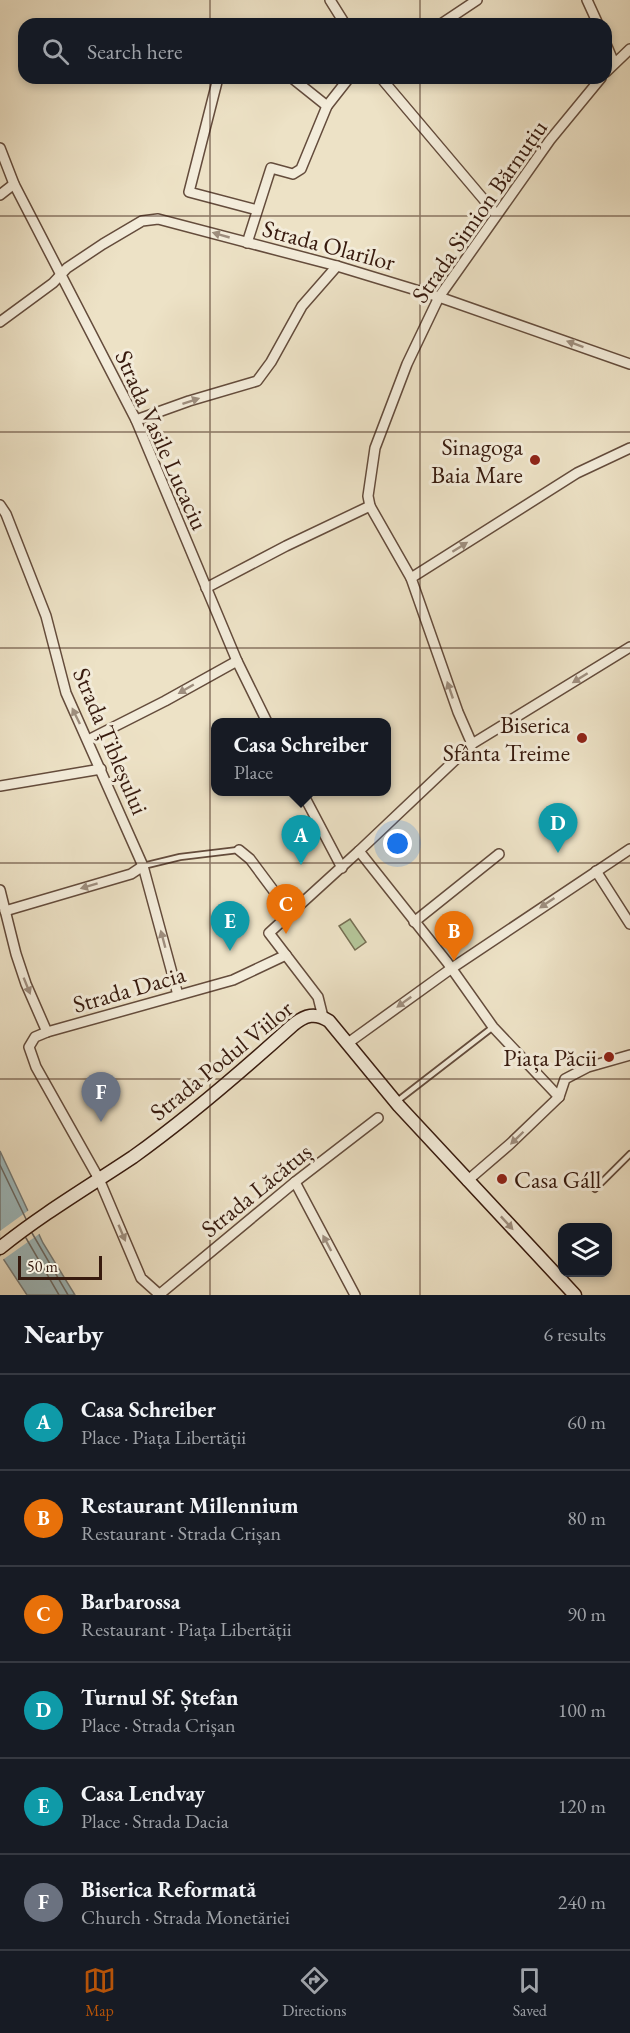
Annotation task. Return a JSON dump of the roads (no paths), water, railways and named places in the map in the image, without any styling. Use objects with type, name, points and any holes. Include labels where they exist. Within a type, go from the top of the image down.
[{"type":"main road","name":"Strada Podul Viilor","points":[[0,1248],[35,1220],[99,1179],[171,1128],[303,1017],[313,1015],[323,1017]]},
{"type":"main road","points":[[323,1017],[329,1021],[398,1104],[467,1181],[575,1295]]},
{"type":"street","points":[[330,0],[341,18]]},
{"type":"street","points":[[450,18],[477,0]]},
{"type":"street","points":[[587,0],[595,18]]},
{"type":"street","points":[[612,65],[630,49]]},
{"type":"street","points":[[612,58],[614,63]]},
{"type":"street","points":[[216,84],[189,192],[257,210]]},
{"type":"street","points":[[300,84],[327,106]]},
{"type":"street","points":[[247,243],[271,168],[293,174],[301,169],[327,106],[344,84]]},
{"type":"street","points":[[386,84],[496,214]]},
{"type":"street","name":"Strada Simion Bărnuțiu","points":[[370,506],[369,496],[375,448],[406,364],[439,297],[550,140],[596,84]]},
{"type":"street","name":"Strada Vasile Lucaciu","points":[[0,148],[13,181],[136,420],[249,689],[264,718]]},
{"type":"street","name":"Strada Vasile Lucaciu","points":[[0,168],[13,181]]},
{"type":"street","points":[[0,195],[13,181]]},
{"type":"street","name":"Strada Olarilor","points":[[0,322],[53,283],[67,268],[103,243],[147,219],[170,220],[439,297],[630,364]]},
{"type":"street","points":[[136,420],[189,401],[257,381],[271,362],[302,306],[337,266]]},
{"type":"street","points":[[411,578],[577,473],[630,448]]},
{"type":"street","name":"Strada Țibleșului","points":[[0,505],[6,514],[46,616],[66,693],[143,866],[178,995]]},
{"type":"street","points":[[206,588],[370,506],[411,578],[458,712],[472,744]]},
{"type":"street","points":[[323,1017],[318,997],[269,933],[342,868],[472,744],[630,647]]},
{"type":"street","points":[[88,740],[237,661]]},
{"type":"street","points":[[0,786],[101,769]]},
{"type":"street","points":[[304,796],[342,868]]},
{"type":"street","points":[[348,1043],[452,968],[630,849]]},
{"type":"street","points":[[239,850],[250,859],[291,914]]},
{"type":"street","points":[[359,851],[452,968],[493,1027],[559,1097]]},
{"type":"street","points":[[415,921],[500,854]]},
{"type":"street","points":[[5,911],[130,874],[143,866]]},
{"type":"street","points":[[596,871],[630,924]]},
{"type":"street","points":[[0,890],[16,954],[47,1032],[34,1037],[30,1047],[31,1056],[99,1179],[141,1278],[160,1295]]},
{"type":"street","name":"Strada Dacia","points":[[47,1032],[233,980],[286,955]]},
{"type":"street","points":[[467,1181],[559,1097],[565,1079],[588,1067],[630,1055]]},
{"type":"street","name":"Strada Lăcătuș","points":[[160,1295],[295,1182],[378,1118]]},
{"type":"street","points":[[295,1182],[355,1295]]},
{"type":"lane","points":[[143,866],[180,857],[239,850]]},
{"type":"lane","points":[[398,1104],[493,1027]]},
{"type":"lane","points":[[595,1189],[630,1154]]},
{"type":"water","points":[[0,1151],[43,1243],[75,1295],[27,1295],[0,1254]]},
{"type":"place","name":"Sinagoga Baia Mare","points":[[535,460]]},
{"type":"place","name":"Biserica Sfânta Treime","points":[[582,738]]},
{"type":"place","name":"Turnul Sf. Ștefan","points":[[558,853]]},
{"type":"place","name":"Casa Schreiber","points":[[301,865]]},
{"type":"place","name":"Barbarossa","points":[[286,934]]},
{"type":"place","name":"Casa Lendvay","points":[[230,951]]},
{"type":"place","name":"Restaurant Millennium","points":[[454,961]]},
{"type":"place","name":"Piața Păcii","points":[[609,1057]]},
{"type":"place","name":"Biserica Reformată","points":[[101,1122]]},
{"type":"place","name":"Casa Gáll","points":[[502,1179]]}]
